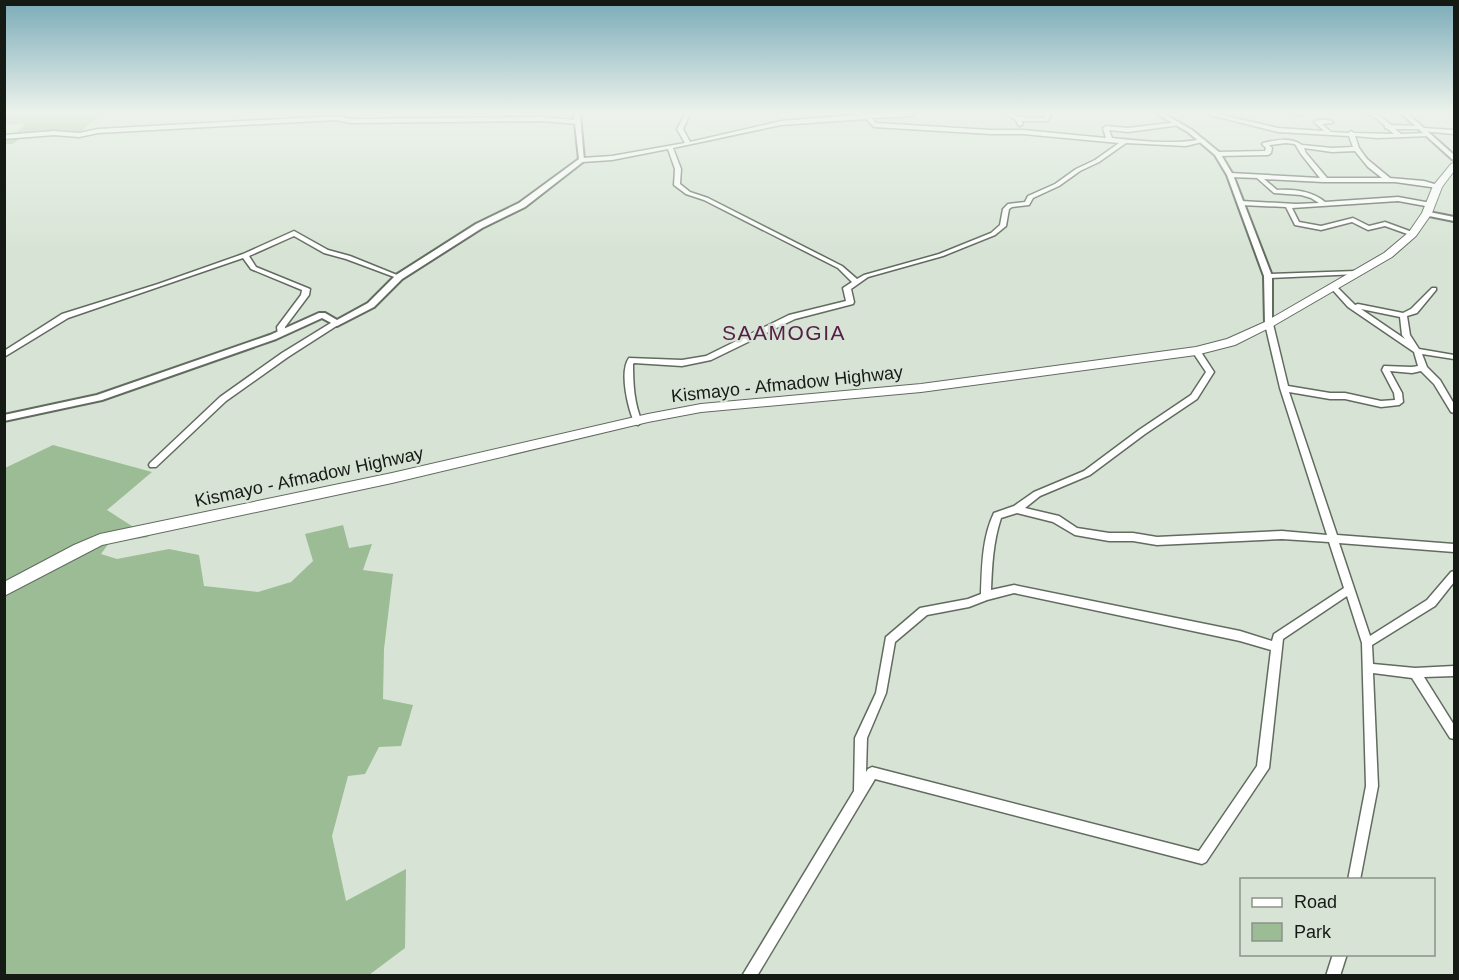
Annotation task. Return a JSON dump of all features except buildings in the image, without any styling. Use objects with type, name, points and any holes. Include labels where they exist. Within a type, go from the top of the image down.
[{"type":"main road","name":"Kismayo - Afmadow Highway","points":[[4,590],[100,540],[392,478],[701,408],[921,388],[1196,351],[1231,342],[1269,324],[1388,255],[1413,234],[1429,209],[1438,186],[1455,166]]},
{"type":"street","points":[[153,465],[224,399],[285,355],[371,305],[399,277],[479,226],[522,205],[582,160],[588,160]]},
{"type":"street","points":[[675,160],[678,169],[677,185],[688,193],[706,199],[840,267],[857,282]]},
{"type":"street","points":[[638,422],[633,410],[630,362],[682,363],[708,358],[792,317],[850,302],[847,288],[866,276],[959,249],[999,230],[1006,220],[1006,209],[1010,205],[1027,204],[1030,197],[1057,185],[1078,170],[1099,160]]},
{"type":"street","points":[[1221,160],[1230,175],[1268,276],[1269,324],[1284,388],[1367,643],[1372,786],[1354,878]]},
{"type":"street","points":[[1309,160],[1326,180]]},
{"type":"street","points":[[1365,160],[1374,170],[1389,180]]},
{"type":"street","points":[[1230,175],[1326,180],[1389,180],[1438,186]]},
{"type":"street","points":[[1258,176],[1276,192],[1286,190],[1317,198],[1323,203]]},
{"type":"street","points":[[1241,203],[1288,206],[1398,199],[1455,219]]},
{"type":"street","points":[[1288,206],[1297,224],[1321,228],[1353,220],[1368,228],[1385,224],[1413,234]]},
{"type":"street","points":[[4,355],[65,316],[245,255],[294,233],[326,252],[348,257],[399,277]]},
{"type":"street","points":[[245,255],[253,268],[306,289],[305,295],[281,327],[281,333]]},
{"type":"street","points":[[1268,276],[1356,273]]},
{"type":"street","points":[[1334,287],[1351,305],[1418,351],[1455,357]]},
{"type":"street","points":[[1351,305],[1403,315],[1414,311],[1434,289]]},
{"type":"street","points":[[4,418],[99,398],[281,333],[322,315],[337,323]]},
{"type":"street","points":[[1403,315],[1406,334],[1418,351],[1424,368],[1437,382],[1455,410]]},
{"type":"street","points":[[986,596],[987,564],[992,529],[998,516],[1017,509],[1037,494],[1087,473],[1194,397],[1209,377],[1210,372],[1196,351]]},
{"type":"street","points":[[1284,388],[1392,404],[1399,402],[1398,393],[1387,368],[1412,370],[1424,368]]},
{"type":"street","points":[[1017,509],[1056,519],[1075,531],[1109,537],[1134,537],[1156,541],[1282,535],[1332,541],[1455,548]]},
{"type":"street","points":[[1367,643],[1431,603],[1455,575]]},
{"type":"street","points":[[860,792],[861,738],[881,693],[890,640],[924,611],[969,603],[1014,589],[1240,636],[1277,647]]},
{"type":"street","points":[[749,975],[872,773],[1202,858],[1263,768],[1278,637],[1350,589]]},
{"type":"street","points":[[1368,668],[1415,673],[1455,671]]},
{"type":"street","points":[[1415,673],[1455,734]]},
{"type":"street","points":[[1333,975],[1339,956]]},
{"type":"green space","points":[[53,445],[152,472],[107,510],[149,537],[109,543],[101,554],[117,559],[169,549],[199,555],[204,586],[258,592],[291,582],[313,561],[305,534],[343,525],[349,548],[372,544],[363,570],[393,574],[384,649],[383,699],[413,705],[401,746],[379,747],[365,774],[348,776],[332,836],[346,901],[406,869],[405,948],[369,975],[5,976],[5,468]]},
{"type":"district","name":"SAAMOGIA","points":[[784,332]]}]
